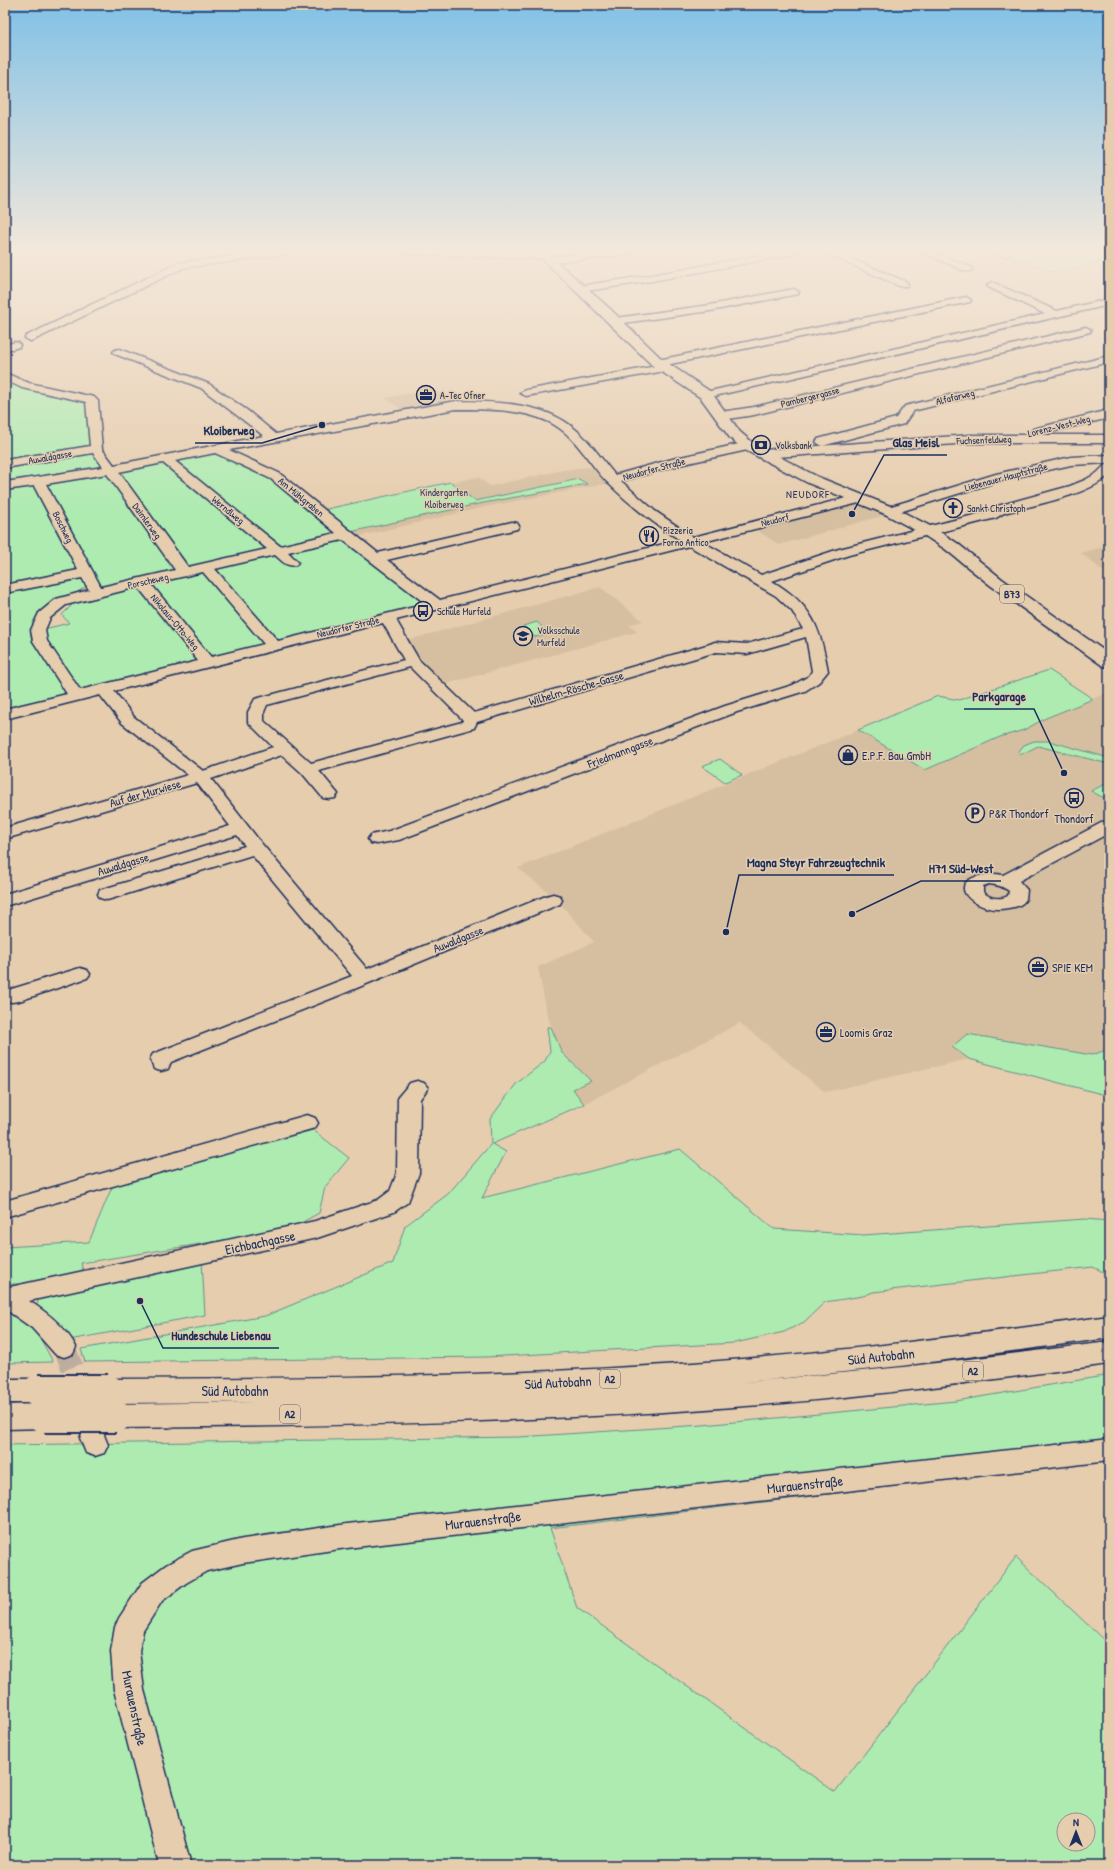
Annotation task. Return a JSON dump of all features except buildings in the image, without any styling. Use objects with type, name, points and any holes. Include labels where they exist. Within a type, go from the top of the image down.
[{"type":"main road","name":"B73","points":[[634,338],[661,365],[706,395],[735,435],[748,446],[812,480],[890,511],[928,531],[951,546],[996,582],[1109,662]]},
{"type":"main road","name":"Süd Autobahn","points":[[112,1403],[318,1390],[522,1384],[692,1375],[980,1346],[1109,1327]]},
{"type":"main road","name":"Süd Autobahn","points":[[5,1417],[41,1404],[112,1403],[464,1410],[696,1398],[837,1386],[1109,1353]]},
{"type":"main road","name":"Süd Autobahn","points":[[5,1391],[41,1404]]},
{"type":"street","points":[[526,393],[786,338]]},
{"type":"street","points":[[706,395],[950,338]]},
{"type":"street","name":"Pambergergasse","points":[[721,416],[754,411],[1052,338]]},
{"type":"street","points":[[119,352],[205,386],[244,414],[273,438]]},
{"type":"street","name":"Alfafarweg","points":[[810,450],[822,442],[900,421],[909,408],[1109,359]]},
{"type":"street","points":[[5,376],[26,386],[92,400],[96,449],[110,469]]},
{"type":"street","points":[[5,486],[38,482],[218,450],[273,438],[456,405],[506,406],[528,411],[554,420],[567,428],[612,480]]},
{"type":"street","name":"Lorenz-Vest-Weg","points":[[1009,438],[1109,414]]},
{"type":"street","name":"Fuchsenfeldweg","points":[[763,454],[970,439],[1109,439]]},
{"type":"street","name":"Neudorfer Straße","points":[[612,480],[676,462],[748,446]]},
{"type":"street","name":"Auwaldgasse","points":[[5,464],[96,449]]},
{"type":"street","name":"Am Mühlgraben","points":[[218,450],[275,476],[346,535],[438,605]]},
{"type":"street","name":"Werndlweg","points":[[165,459],[291,562]]},
{"type":"street","name":"Liebenauer Hauptstraße","points":[[890,511],[996,478],[1071,461],[1107,463],[1105,474],[1084,486],[999,510],[991,515],[928,531]]},
{"type":"street","name":"Daimlerweg","points":[[110,469],[184,572]]},
{"type":"street","name":"Neudorfer Straße","points":[[612,480],[640,505],[691,541],[761,580]]},
{"type":"street","name":"Boschweg","points":[[38,482],[97,592]]},
{"type":"street","name":"Neudorf","points":[[691,541],[858,499]]},
{"type":"street","points":[[376,558],[512,526]]},
{"type":"street","points":[[761,580],[844,552],[928,531]]},
{"type":"street","name":"Porscheweg","points":[[76,696],[40,641],[38,630],[44,616],[61,602],[97,592],[346,535]]},
{"type":"street","name":"Neudorfer Straße","points":[[5,714],[691,541]]},
{"type":"street","points":[[207,568],[274,646]]},
{"type":"street","points":[[5,589],[86,573]]},
{"type":"street","points":[[761,580],[789,600],[805,616],[811,631]]},
{"type":"street","name":"Nikolaus-Otto-Weg","points":[[142,582],[208,663]]},
{"type":"street","points":[[308,768],[468,725],[471,719],[413,662],[387,617]]},
{"type":"street","name":"Wilhelm-Rösche-Gasse","points":[[471,719],[716,647],[747,650],[811,631]]},
{"type":"street","name":"Friedmanngasse","points":[[377,840],[393,836],[548,779],[731,709],[799,688],[814,679],[820,671],[811,631]]},
{"type":"street","points":[[329,794],[308,768],[284,749],[256,722],[256,712],[261,702],[413,662]]},
{"type":"street","points":[[104,689],[128,720],[201,777],[256,848],[364,978]]},
{"type":"street","name":"Auf der Murwiese","points":[[5,834],[201,777],[284,749]]},
{"type":"street","points":[[1006,881],[1109,826]]},
{"type":"street","name":"Auwaldgasse","points":[[5,900],[241,828]]},
{"type":"street","name":"Auwaldgasse","points":[[107,894],[256,848]]},
{"type":"street","name":"Auwaldgasse","points":[[161,1064],[160,1059],[364,978],[553,900]]},
{"type":"street","points":[[7,999],[80,974]]},
{"type":"street","name":"Eichbachgasse","points":[[5,1297],[316,1229],[386,1206],[400,1196],[408,1173],[410,1097],[417,1088]]},
{"type":"street","points":[[5,1209],[307,1123]]},
{"type":"street","name":"Eichbachgasse","points":[[5,1297],[42,1321],[64,1347]]},
{"type":"street","name":"Murauenstraße","points":[[175,1865],[129,1690],[125,1651],[129,1626],[152,1592],[176,1574],[202,1560],[243,1551],[418,1528],[1109,1450]]},
{"type":"shaded area","points":[[434,389],[453,404],[405,412],[385,398]]},
{"type":"shaded area","name":"Kindergarten Kloiberweg","points":[[597,466],[610,483],[485,507],[356,537],[322,510],[478,477],[490,486],[563,470]]},
{"type":"shaded area","points":[[849,505],[868,506],[883,511],[885,515],[779,545],[755,529]]},
{"type":"shaded area","points":[[1109,545],[1109,576],[1081,553]]},
{"type":"shaded area","name":"Volksschule Murfeld","points":[[600,587],[643,621],[629,625],[637,632],[442,685],[420,662],[408,640]]},
{"type":"shaded area","points":[[1109,692],[1109,1049],[1092,1055],[967,1034],[952,1047],[969,1059],[825,1092],[740,1023],[584,1104],[573,1089],[591,1081],[562,1053],[547,1015],[538,967],[594,942],[555,898],[518,868],[858,730],[925,770],[1000,737],[1024,730],[1046,718]]},
{"type":"green space","points":[[5,378],[88,401],[91,445],[85,450],[5,463]]},
{"type":"green space","points":[[86,453],[93,454],[102,466],[101,469],[5,484],[5,467]]},
{"type":"green space","points":[[216,454],[271,477],[339,531],[335,536],[279,547],[174,460]]},
{"type":"green space","points":[[166,463],[271,548],[191,568],[183,567],[115,472]]},
{"type":"green space","points":[[103,473],[109,474],[178,570],[107,588],[98,587],[44,484]]},
{"type":"green space","name":"Kindergarten Kloiberweg","points":[[579,479],[587,484],[478,504],[350,532],[322,510],[451,482],[475,501]]},
{"type":"green space","points":[[33,484],[81,569],[5,587],[5,487]]},
{"type":"green space","points":[[342,539],[349,540],[425,601],[422,605],[281,640],[273,639],[214,571],[274,554],[290,566],[295,565],[286,555],[289,552]]},
{"type":"green space","points":[[199,572],[207,573],[265,641],[263,645],[216,656],[209,655],[151,586],[155,582]]},
{"type":"green space","points":[[86,577],[89,585],[38,616],[32,627],[32,641],[65,690],[63,695],[10,708],[5,707],[5,592]]},
{"type":"green space","points":[[133,587],[141,588],[198,658],[193,662],[84,689],[76,687],[49,646],[44,629],[69,623],[62,615],[77,600]]},
{"type":"green space","points":[[537,622],[549,634],[535,637],[523,626]]},
{"type":"green space","points":[[1049,670],[1093,699],[1046,718],[1024,730],[1000,737],[925,770],[858,730],[938,696],[959,700]]},
{"type":"green space","points":[[1034,741],[1049,741],[1109,758],[1109,764],[1038,746],[1020,755],[1019,751],[1024,745]]},
{"type":"green space","points":[[720,759],[742,775],[725,782],[702,766]]},
{"type":"green space","points":[[1109,782],[1109,797],[1102,797],[1091,791]]},
{"type":"green space","points":[[547,1027],[551,1027],[562,1053],[591,1081],[573,1089],[584,1104],[492,1144],[506,1152],[482,1198],[680,1149],[774,1229],[864,1235],[1085,1219],[1109,1221],[1109,1275],[1093,1267],[873,1292],[863,1296],[825,1302],[804,1322],[784,1332],[735,1343],[486,1357],[85,1362],[81,1349],[265,1316],[393,1263],[405,1226],[448,1194],[491,1144],[490,1119],[516,1084],[545,1061],[550,1051]]},
{"type":"green space","points":[[967,1034],[1092,1055],[1109,1049],[1109,1096],[969,1059],[952,1047]]},
{"type":"green space","points":[[313,1130],[349,1158],[325,1187],[319,1213],[288,1230],[81,1263],[83,1271],[26,1284],[5,1284],[5,1247],[89,1242],[114,1182]]},
{"type":"green space","points":[[202,1261],[205,1315],[69,1340],[36,1307],[39,1299]]},
{"type":"green space","points":[[5,1305],[32,1323],[53,1362],[5,1363]]},
{"type":"green space","points":[[1109,1375],[1109,1460],[550,1528],[577,1608],[835,1792],[1016,1557],[1109,1645],[1109,1865],[5,1865],[5,1445],[519,1437],[703,1425],[956,1401]]},
{"type":"tunnel","points":[[64,1347],[76,1377]]},
{"type":"tunnel","points":[[76,1376],[82,1398]]},
{"type":"place","name":"A-Tec Ofner","points":[[426,395]]},
{"type":"place","name":"Kloiberweg","points":[[322,425]]},
{"type":"place","name":"Volksbank","points":[[761,445]]},
{"type":"place","name":"Sankt Christoph","points":[[953,508]]},
{"type":"place","name":"Glas Meisl","points":[[852,514]]},
{"type":"place","name":"Pizzeria Forno Antico","points":[[649,536]]},
{"type":"place","name":"Schule Murfeld","points":[[423,611]]},
{"type":"place","name":"Volksschule Murfeld","points":[[523,636]]},
{"type":"place","name":"E.P.F. Bau GmbH","points":[[848,755]]},
{"type":"place","name":"Parkgarage","points":[[1064,773]]},
{"type":"place","name":"Thondorf","points":[[1074,798]]},
{"type":"place","name":"P&R Thondorf","points":[[975,813]]},
{"type":"place","name":"H71 Süd-West","points":[[852,914]]},
{"type":"place","name":"Magna Steyr Fahrzeugtechnik","points":[[726,932]]},
{"type":"place","name":"SPIE KEM","points":[[1038,967]]},
{"type":"place","name":"Loomis Graz","points":[[826,1032]]},
{"type":"place","name":"Hundeschule Liebenau","points":[[140,1301]]},
{"type":"district","name":"NEUDORF","points":[[808,494]]}]
